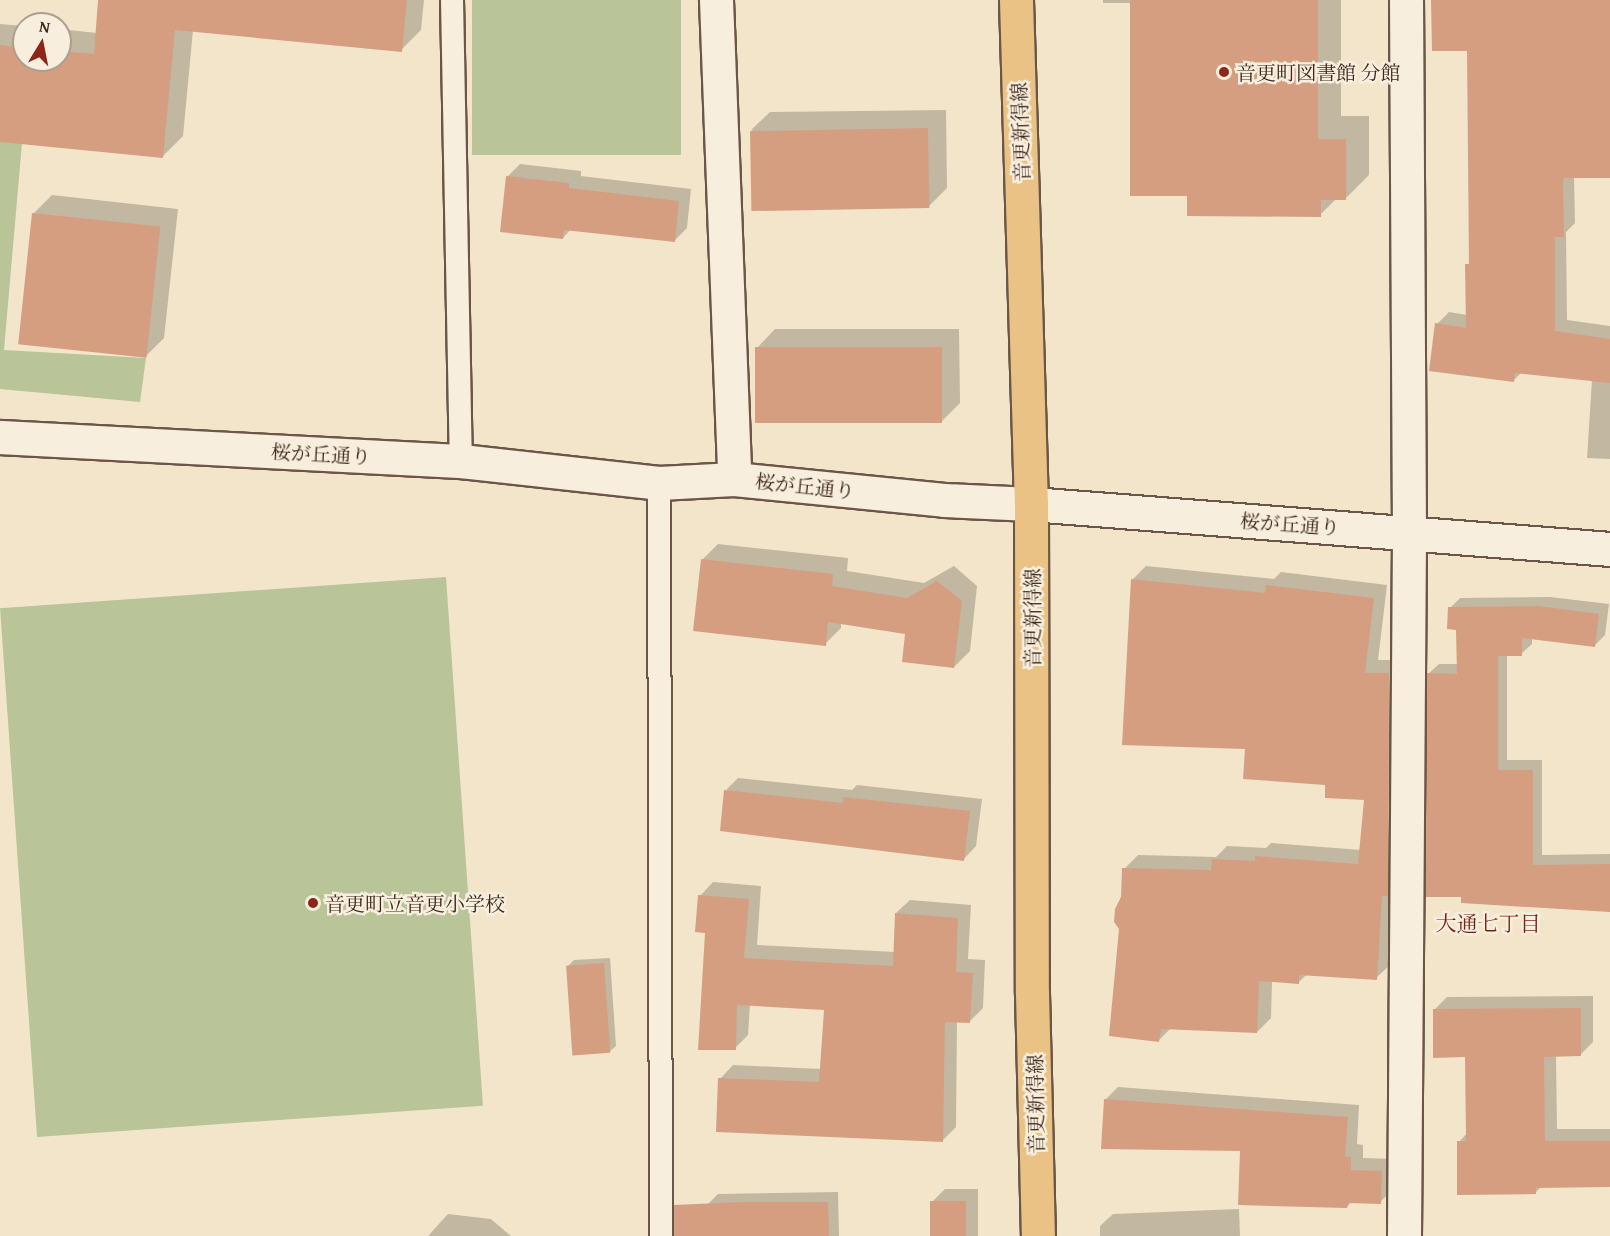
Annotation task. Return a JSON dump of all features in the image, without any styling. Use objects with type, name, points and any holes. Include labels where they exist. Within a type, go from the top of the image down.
[{"type":"main road","name":"音更新得線","points":[[1016,0],[1030,504],[1032,993],[1038,1236]]},
{"type":"street","points":[[717,0],[734,479]]},
{"type":"street","points":[[1404,1236],[1409,533],[1406,0]]},
{"type":"street","name":"桜が丘通り","points":[[0,437],[461,461],[659,483],[734,479],[944,501],[1030,504],[1610,549]]},
{"type":"lane","points":[[452,0],[461,461]]},
{"type":"lane","points":[[659,483],[661,1236]]},
{"type":"green space","points":[[472,0],[681,0],[681,155],[472,155]]},
{"type":"green space","points":[[0,141],[22,143],[4,350],[146,358],[140,402],[0,389]]},
{"type":"green space","points":[[446,577],[483,1106],[37,1137],[0,608]]},
{"type":"building","points":[[98,0],[407,0],[402,52],[175,30],[163,158],[0,142],[0,45],[12,46],[12,72],[72,72],[72,52],[94,54]]},
{"type":"building","name":"音更町図書館 分館","points":[[1130,0],[1318,0],[1318,139],[1346,139],[1346,200],[1321,200],[1321,217],[1187,216],[1187,196],[1130,196]]},
{"type":"building","points":[[1431,0],[1610,0],[1610,178],[1563,178],[1564,237],[1555,237],[1555,331],[1610,339],[1610,383],[1515,373],[1514,382],[1429,371],[1435,323],[1466,328],[1465,264],[1469,264],[1467,51],[1432,51]]},
{"type":"building","points":[[928,128],[929,208],[751,211],[750,131]]},
{"type":"building","points":[[506,176],[569,183],[569,188],[679,201],[675,242],[564,230],[563,239],[500,232]]},
{"type":"building","points":[[32,213],[160,226],[146,358],[18,344]]},
{"type":"building","points":[[755,347],[942,347],[942,423],[755,423]]},
{"type":"building","points":[[701,559],[833,574],[832,586],[907,598],[937,581],[962,601],[954,668],[902,662],[905,634],[828,622],[826,646],[693,631]]},
{"type":"building","points":[[1131,579],[1265,593],[1266,585],[1374,598],[1365,673],[1389,673],[1388,896],[1382,896],[1377,980],[1299,975],[1299,984],[1259,981],[1257,1033],[1161,1029],[1159,1042],[1109,1036],[1119,929],[1114,922],[1115,909],[1121,897],[1122,868],[1211,870],[1212,859],[1255,861],[1255,856],[1358,864],[1364,800],[1325,798],[1325,785],[1243,779],[1245,749],[1122,745]]},
{"type":"building","points":[[1539,606],[1599,614],[1595,647],[1522,638],[1522,656],[1498,656],[1498,770],[1533,770],[1533,865],[1610,864],[1610,912],[1461,903],[1461,897],[1425,897],[1427,673],[1457,674],[1456,630],[1447,629],[1448,607]]},
{"type":"building","points":[[724,790],[843,803],[843,797],[970,811],[964,861],[720,831]]},
{"type":"building","points":[[698,895],[749,899],[744,958],[893,966],[895,913],[958,918],[956,972],[973,973],[970,1023],[945,1022],[943,1142],[716,1132],[718,1078],[819,1082],[824,1010],[737,1005],[736,1050],[698,1050],[705,933],[695,932]]},
{"type":"building","points":[[604,963],[610,1053],[572,1055],[566,966]]},
{"type":"building","points":[[1581,1008],[1581,1056],[1544,1057],[1545,1141],[1610,1141],[1610,1187],[1536,1188],[1536,1194],[1457,1195],[1457,1141],[1466,1141],[1465,1057],[1433,1058],[1433,1009]]},
{"type":"building","points":[[1104,1099],[1348,1117],[1345,1156],[1351,1157],[1351,1170],[1382,1171],[1381,1204],[1348,1203],[1347,1208],[1238,1205],[1240,1151],[1101,1149]]},
{"type":"building","points":[[930,1201],[966,1201],[966,1236],[930,1236]]},
{"type":"building","points":[[828,1202],[829,1236],[674,1236],[674,1205]]},
{"type":"place","name":"音更町図書館 分館","points":[[1224,72]]},
{"type":"place","name":"音更町立音更小学校","points":[[313,903]]},
{"type":"district","name":"大通七丁目","points":[[1488,924]]}]
